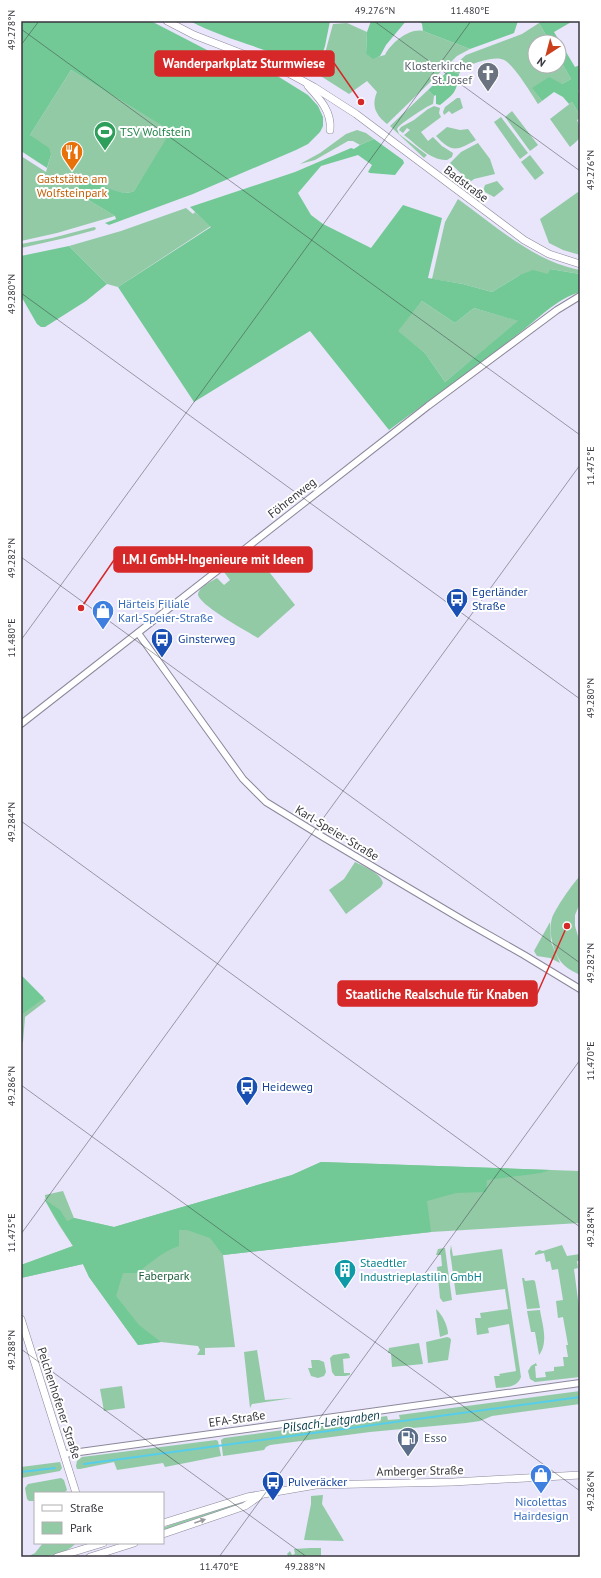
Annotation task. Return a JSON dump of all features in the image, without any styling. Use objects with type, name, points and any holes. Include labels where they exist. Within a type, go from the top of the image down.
[{"type":"main road","points":[[167,21],[194,35],[258,59],[299,78],[309,87],[330,116],[330,130]]},
{"type":"main road","name":"Badstraße","points":[[299,78],[347,108],[524,240],[549,254],[580,264]]},
{"type":"main road","name":"Pelchenhofener Straße","points":[[21,1319],[76,1492]]},
{"type":"main road","name":"Amberger Straße","points":[[164,1523],[242,1498],[290,1489],[331,1484],[453,1482],[580,1475]]},
{"type":"main road","name":"Amberger Straße","points":[[164,1534],[246,1506],[262,1495]]},
{"type":"main road","points":[[57,1557],[87,1545],[99,1544],[101,1554]]},
{"type":"main road","points":[[87,1545],[90,1557],[131,1544]]},
{"type":"street","name":"Föhrenweg","points":[[21,724],[428,406],[557,310],[580,296]]},
{"type":"street","name":"Karl-Speier-Straße","points":[[138,633],[243,779],[266,802],[322,838],[580,989]]},
{"type":"street","name":"EFA-Straße","points":[[64,1454],[580,1384]]},
{"type":"green space","points":[[21,21],[151,21],[207,50],[279,77],[308,95],[318,106],[323,117],[323,126],[320,132],[308,144],[296,150],[193,194],[109,225],[105,223],[116,219],[115,216],[90,201],[77,188],[86,176],[116,191],[129,193],[134,191],[171,131],[71,70],[30,135],[49,148],[51,155],[47,168],[21,151]]},
{"type":"green space","points":[[190,21],[330,21],[325,46],[317,71],[314,72],[284,57],[220,35]]},
{"type":"green space","points":[[371,21],[406,21],[386,45],[380,56],[373,59],[366,54],[367,32]]},
{"type":"green space","points":[[420,21],[518,21],[514,33],[470,49],[423,31]]},
{"type":"green space","points":[[541,21],[573,21],[554,32],[555,34],[545,34],[539,23]]},
{"type":"green space","points":[[347,23],[367,32],[366,54],[373,58],[385,55],[396,41],[406,34],[418,31],[423,31],[470,49],[457,56],[387,124],[377,114],[374,102],[377,92],[367,81],[349,94],[319,75],[333,24]]},
{"type":"green space","points":[[539,23],[545,34],[527,34],[527,74],[567,74],[567,72],[571,79],[562,84],[533,89],[542,101],[538,104],[516,71],[501,59],[484,60],[464,66],[459,74],[449,70],[466,55],[522,34]]},
{"type":"green space","points":[[567,54],[575,67],[580,65],[580,89],[578,91],[580,95],[580,115],[572,102],[569,104],[563,97],[554,92],[542,101],[532,88],[549,77],[562,84],[571,79],[567,72]]},
{"type":"green space","name":"TSV Wolfstein","points":[[71,70],[172,131],[134,191],[123,193],[116,191],[103,186],[86,176],[77,188],[90,201],[115,216],[57,233],[21,241],[21,156],[46,172],[51,155],[30,135]]},
{"type":"green space","points":[[449,70],[459,74],[456,89],[452,95],[440,105],[436,104],[436,95],[434,96],[428,90]]},
{"type":"green space","points":[[428,90],[434,96],[433,104],[414,115],[397,129],[399,134],[427,155],[424,158],[390,126]]},
{"type":"green space","points":[[457,98],[460,98],[463,108],[452,114],[449,111],[444,115],[443,112],[445,107]]},
{"type":"green space","points":[[572,102],[580,115],[580,118],[577,120],[581,132],[577,141],[570,147],[550,119]]},
{"type":"green space","points":[[434,106],[440,108],[439,113],[441,117],[421,132],[428,141],[433,137],[442,146],[453,153],[452,157],[447,160],[435,158],[404,135],[410,130],[407,128],[403,133],[399,130],[401,127]]},
{"type":"green space","points":[[512,111],[538,145],[530,151],[505,117]]},
{"type":"green space","points":[[501,117],[528,153],[520,159],[494,122]]},
{"type":"green space","points":[[447,127],[460,130],[468,129],[476,140],[459,148],[450,148],[441,142],[436,136]]},
{"type":"green space","points":[[357,130],[366,133],[374,139],[360,145],[353,141],[348,141],[315,160],[300,164],[320,153],[346,134]]},
{"type":"green space","points":[[374,139],[403,160],[404,163],[395,175],[368,172],[372,165],[358,155],[321,166],[298,193],[311,215],[323,224],[371,248],[403,205],[442,218],[428,278],[463,284],[492,292],[520,275],[533,270],[548,274],[550,269],[580,274],[580,292],[571,295],[547,310],[517,335],[389,430],[310,331],[194,402],[118,287],[211,227],[190,207],[295,172],[351,148],[354,149]],"holes":[[[422,301],[455,323],[474,308],[518,321],[445,382],[425,353],[398,331]]]},
{"type":"green space","points":[[478,143],[490,159],[495,174],[474,179],[470,182],[450,163],[461,152]]},
{"type":"green space","points":[[530,155],[544,173],[535,180],[521,162]]},
{"type":"green space","points":[[497,181],[504,189],[494,197],[483,191],[485,185]]},
{"type":"green space","points":[[578,192],[580,194],[580,255],[563,250],[549,243],[540,219]]},
{"type":"green space","points":[[458,199],[531,251],[546,259],[580,270],[580,274],[550,269],[549,275],[520,275],[492,292],[463,284],[432,279],[445,222]]},
{"type":"green space","points":[[186,208],[193,214],[195,212],[211,226],[118,287],[107,284],[69,246],[121,231]]},
{"type":"green space","points":[[94,227],[96,228],[95,230],[21,248],[21,244]]},
{"type":"green space","points":[[69,246],[107,284],[86,301],[45,327],[41,327],[37,324],[21,296],[21,256]]},
{"type":"green space","points":[[422,301],[455,323],[474,308],[519,321],[445,382],[425,353],[397,331]]},
{"type":"green space","points":[[252,550],[295,605],[258,638],[214,611],[200,599],[198,594],[203,587],[217,578],[224,585],[230,580],[224,572]]},
{"type":"green space","points":[[355,862],[379,876],[383,883],[381,887],[346,914],[329,890],[344,879]]},
{"type":"green space","points":[[580,876],[580,903],[575,915],[575,926],[580,943],[580,975],[566,967],[556,953],[551,935],[551,923],[557,909]]},
{"type":"green space","points":[[550,922],[551,942],[560,963],[550,958],[537,956],[534,951]]},
{"type":"green space","points":[[21,975],[46,1001],[25,1017],[23,1042],[21,1044]]},
{"type":"green space","points":[[21,975],[44,998],[21,1015]]},
{"type":"green space","name":"Faberpark","points":[[321,1162],[580,1171],[580,1223],[431,1232],[223,1255],[235,1347],[205,1348],[205,1355],[197,1355],[200,1350],[198,1346],[161,1342],[138,1345],[89,1277],[83,1264],[21,1278],[21,1265],[73,1246],[48,1206],[45,1195],[63,1191],[74,1218],[114,1227],[292,1175]]},
{"type":"green space","name":"Faberpark","points":[[321,1162],[550,1170],[541,1173],[487,1180],[486,1192],[456,1193],[427,1201],[431,1232],[223,1255],[210,1238],[187,1230],[179,1230],[179,1246],[162,1254],[138,1273],[123,1273],[116,1296],[139,1325],[161,1342],[138,1345],[89,1277],[83,1264],[21,1278],[21,1265],[73,1246],[44,1199],[60,1210],[67,1221],[74,1218],[114,1227],[292,1175]]},
{"type":"green space","points":[[451,1245],[453,1256],[502,1249],[521,1377],[514,1385],[496,1388],[494,1376],[500,1376],[499,1374],[516,1371],[509,1324],[488,1328],[489,1333],[477,1335],[475,1318],[481,1318],[480,1313],[508,1309],[505,1289],[456,1295],[450,1252]]},
{"type":"green space","points":[[562,1245],[567,1256],[580,1254],[580,1261],[577,1261],[578,1268],[574,1269],[580,1315],[580,1377],[535,1382],[530,1379],[528,1371],[531,1366],[536,1363],[536,1378],[546,1377],[545,1372],[554,1371],[554,1367],[564,1366],[563,1357],[568,1357],[566,1345],[568,1345],[563,1317],[558,1318],[556,1301],[563,1300],[558,1269],[552,1270],[550,1261],[546,1262],[544,1253],[535,1255],[535,1253],[539,1250],[543,1251]]},
{"type":"green space","points":[[445,1248],[452,1300],[443,1302],[440,1298],[437,1267],[442,1266],[441,1255],[436,1255],[438,1249]]},
{"type":"green space","points":[[522,1278],[524,1278],[525,1281],[535,1281],[540,1308],[527,1309]]},
{"type":"green space","points":[[436,1309],[444,1320],[448,1331],[448,1334],[440,1337]]},
{"type":"green space","points":[[540,1310],[544,1345],[539,1355],[535,1332],[531,1332],[527,1311]]},
{"type":"green space","points":[[447,1337],[451,1340],[448,1360],[428,1363],[426,1342]]},
{"type":"green space","points":[[419,1343],[423,1364],[392,1367],[391,1353],[388,1353],[389,1348]]},
{"type":"green space","points":[[257,1350],[265,1400],[293,1398],[252,1404],[250,1408],[244,1352]]},
{"type":"green space","points":[[349,1354],[350,1358],[343,1359],[344,1373],[350,1373],[350,1375],[335,1376],[332,1372],[330,1358],[333,1355]]},
{"type":"green space","points":[[311,1360],[319,1360],[324,1362],[326,1372],[324,1376],[318,1378],[311,1376],[308,1368],[312,1368]]},
{"type":"green space","points":[[122,1386],[125,1408],[104,1411],[100,1389]]},
{"type":"green space","points":[[580,1391],[580,1404],[492,1416],[480,1421],[466,1423],[370,1432],[270,1445],[264,1450],[223,1456],[221,1440],[224,1438],[387,1416],[388,1420],[400,1419],[399,1415]]},
{"type":"green space","points":[[216,1440],[218,1441],[221,1456],[165,1467],[163,1463],[117,1470],[114,1462],[80,1469],[77,1469],[76,1466],[77,1461],[82,1457]]},
{"type":"green space","points":[[60,1462],[62,1468],[60,1471],[21,1478],[21,1467]]},
{"type":"green space","points":[[61,1478],[64,1480],[67,1490],[65,1492],[34,1492],[34,1501],[29,1501],[27,1499],[25,1488],[28,1484]]},
{"type":"green space","points":[[323,1495],[322,1504],[344,1541],[304,1540],[311,1504],[311,1496]]},
{"type":"green space","points":[[242,1502],[243,1504],[164,1531],[164,1528]]},
{"type":"green space","points":[[42,1544],[75,1544],[66,1551],[53,1555],[27,1557],[35,1553]]},
{"type":"green space","points":[[321,1548],[321,1557],[289,1557],[287,1554],[290,1551],[292,1555],[295,1554],[294,1549]]},
{"type":"waterway","name":"Pilsach-Leitgraben","points":[[84,1464],[580,1397]]},
{"type":"waterway","name":"Pilsach-Leitgraben","points":[[21,1472],[55,1468]]},
{"type":"place","name":"Klosterkirche St. Josef","points":[[488,92]]},
{"type":"place","name":"Wanderparkplatz Sturmwiese","points":[[361,102]]},
{"type":"place","name":"TSV Wolfstein","points":[[105,152]]},
{"type":"place","name":"Gaststätte am Wolfsteinpark","points":[[72,172]]},
{"type":"place","name":"I.M.I GmbH-Ingenieure mit Ideen","points":[[81,608]]},
{"type":"place","name":"Egerländer Straße","points":[[457,618]]},
{"type":"place","name":"Härteis Filiale Karl-Speier-Straße","points":[[103,630]]},
{"type":"place","name":"Ginsterweg","points":[[162,658]]},
{"type":"place","name":"Staatliche Realschule für Knaben","points":[[567,926]]},
{"type":"place","name":"Heideweg","points":[[247,1106]]},
{"type":"place","name":"Staedtler Industrieplastilin GmbH","points":[[345,1290]]},
{"type":"place","name":"Esso","points":[[408,1458]]},
{"type":"place","name":"Nicolettas Hairdesign","points":[[541,1494]]},
{"type":"place","name":"Pulveräcker","points":[[273,1502]]}]
